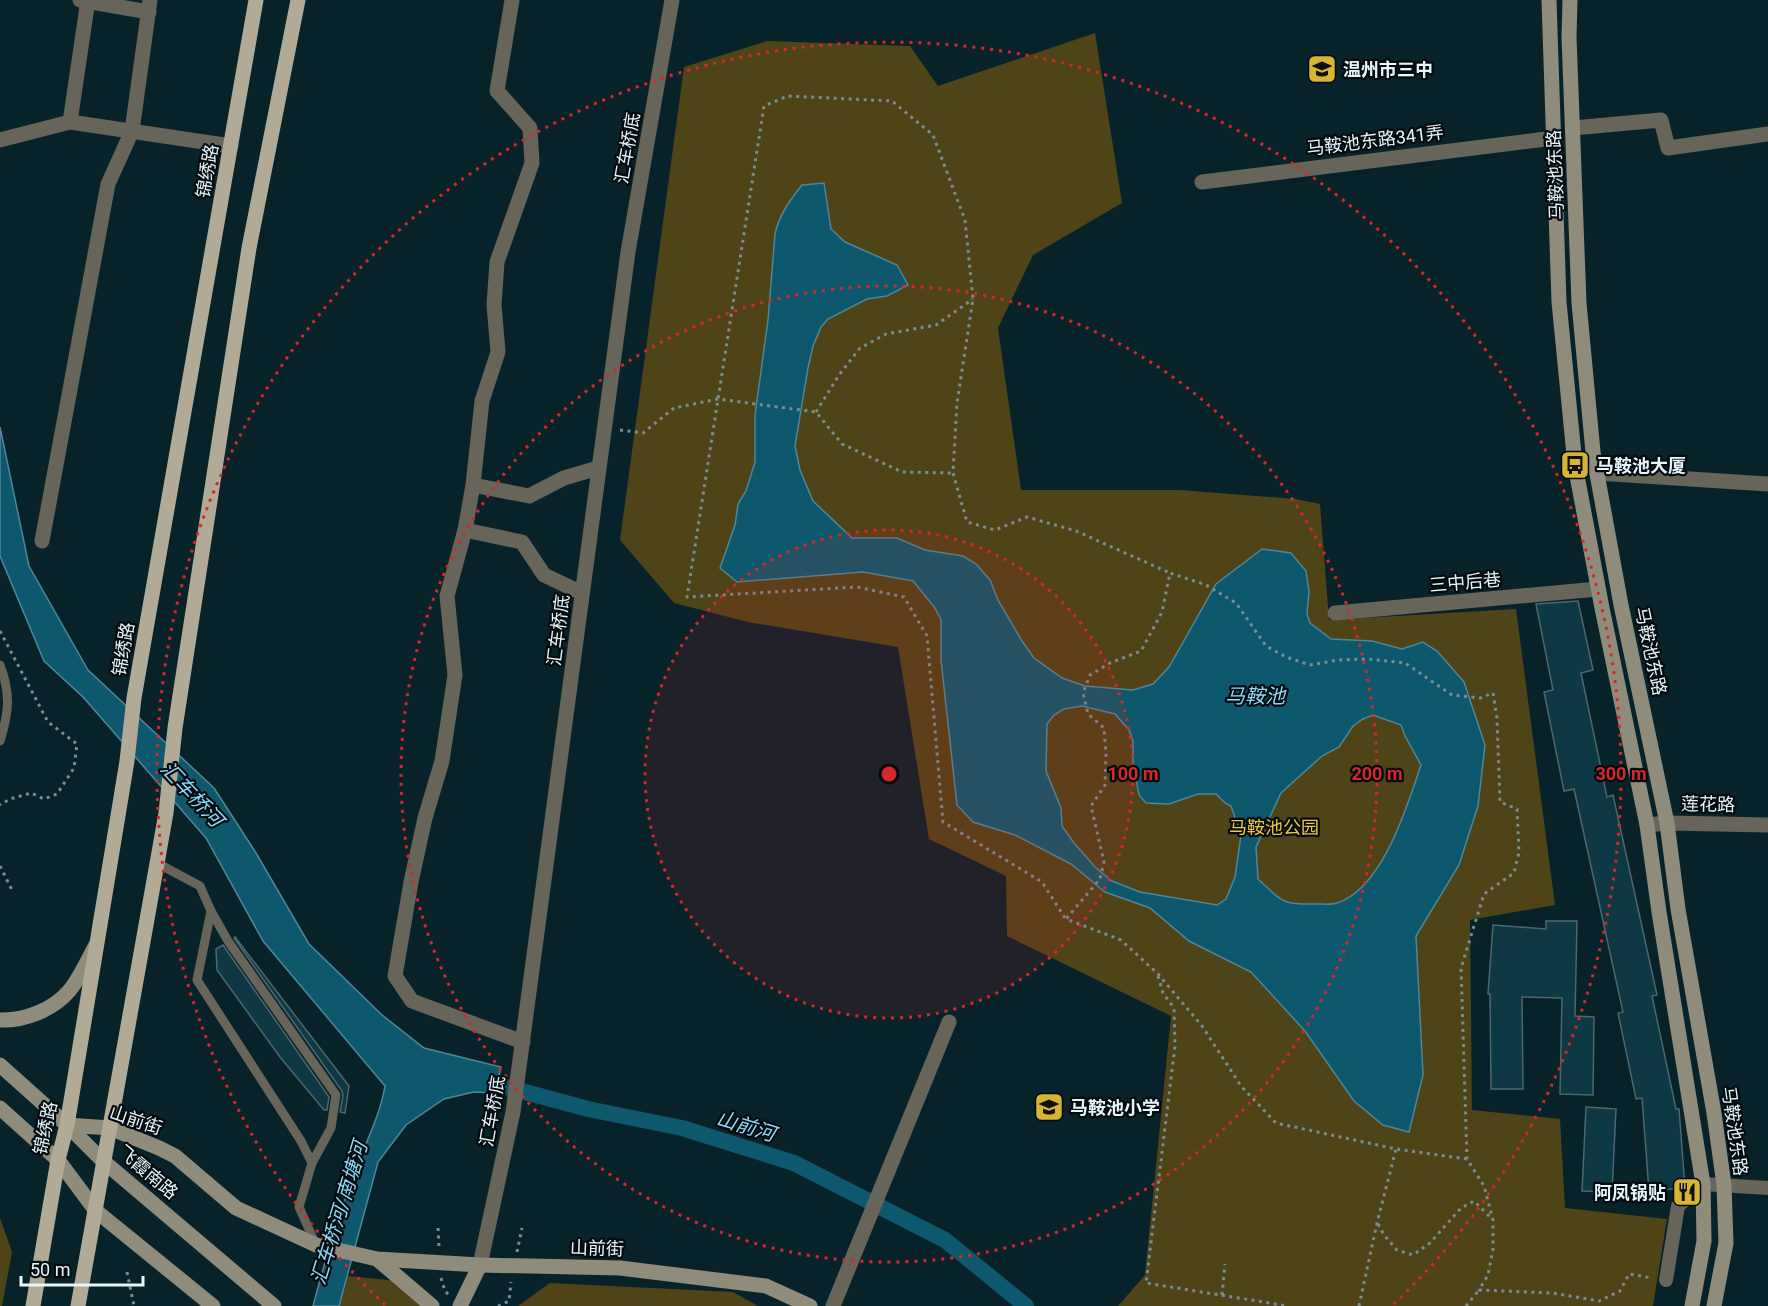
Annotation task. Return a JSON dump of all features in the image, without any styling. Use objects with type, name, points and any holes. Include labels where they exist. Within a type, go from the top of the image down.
[{"type":"main road","name":"锦绣路","points":[[33,1306],[58,1160],[67,1125],[127,761],[134,698],[256,0]]},
{"type":"main road","points":[[78,1306],[166,813],[176,728],[249,248],[298,0]]},
{"type":"main road","name":"马鞍池东路","points":[[1549,0],[1559,302],[1575,465],[1647,825],[1702,1184],[1704,1241],[1692,1306]]},
{"type":"main road","name":"马鞍池东路","points":[[1570,0],[1569,37],[1579,303],[1593,452],[1621,605],[1667,823],[1678,909],[1714,1113],[1724,1185],[1726,1243],[1714,1306]]},
{"type":"main road","points":[[0,1020],[33,1016],[54,1004],[69,991],[97,943]]},
{"type":"main road","name":"飞霞南路","points":[[0,1065],[103,1161],[274,1306]]},
{"type":"main road","points":[[0,1108],[58,1160],[96,1210],[213,1306]]},
{"type":"main road","name":"山前街","points":[[67,1125],[110,1128],[159,1148],[175,1156],[236,1208],[316,1245],[374,1258],[480,1265],[620,1268],[721,1280],[766,1286],[810,1306]]},
{"type":"main road","name":"山前街","points":[[374,1258],[432,1306]]},
{"type":"main road","points":[[460,1306],[480,1265]]},
{"type":"street","points":[[42,541],[108,184],[132,131],[149,6],[85,0],[70,122]]},
{"type":"street","points":[[512,0],[497,91],[530,128],[532,163],[497,262],[494,305],[498,352],[482,402],[473,485],[465,530],[447,596],[455,675],[442,761],[425,818],[411,882],[395,976],[412,1001],[522,1049]]},
{"type":"street","name":"汇车桥底","points":[[480,1265],[513,1112],[628,252],[672,0]]},
{"type":"street","points":[[1573,128],[1661,120],[1668,148],[1768,134]]},
{"type":"street","points":[[0,140],[70,122],[231,146]]},
{"type":"street","name":"马鞍池东路341弄","points":[[1202,182],[1554,138]]},
{"type":"street","points":[[473,485],[529,496],[564,478],[598,468]]},
{"type":"street","points":[[1597,474],[1768,484]]},
{"type":"street","points":[[465,530],[522,542],[544,575],[582,593]]},
{"type":"street","name":"三中后巷","points":[[1335,613],[1598,589]]},
{"type":"street","name":"莲花路","points":[[1647,825],[1667,823],[1768,825]]},
{"type":"street","points":[[833,1306],[949,1022]]},
{"type":"street","points":[[1666,1280],[1678,1206],[1702,1184],[1768,1188]]},
{"type":"lane","points":[[0,665],[7,683],[8,716],[0,741]]},
{"type":"lane","points":[[157,863],[200,886],[228,941],[336,1095],[331,1128],[312,1163],[299,1207],[316,1245]]},
{"type":"lane","points":[[211,910],[197,980],[301,1141],[312,1163]]},
{"type":"path","points":[[1466,1306],[1488,1275],[1493,1249],[1493,1220],[1484,1186],[1467,1159],[1461,968],[1484,894],[1514,873],[1519,852],[1516,809],[1500,802],[1497,718],[1493,693],[1480,698],[1452,695],[1405,663],[1368,659],[1338,660],[1310,665],[1286,657],[1266,646],[1236,603],[1206,585],[1170,573],[1076,531],[1027,517],[995,530],[967,522],[953,473],[957,403],[973,299],[965,220],[933,135],[892,101],[788,96],[764,106],[687,597],[857,587],[904,597],[927,636],[943,822],[1042,882],[1066,919],[1122,940],[1158,974],[1202,1026],[1241,1086],[1276,1124],[1396,1149],[1467,1159]]},
{"type":"path","points":[[816,412],[839,375],[860,348],[886,334],[936,325],[973,299]]},
{"type":"path","points":[[604,428],[643,434],[674,408],[718,399],[816,412],[842,444],[902,471],[953,473]]},
{"type":"path","points":[[1066,919],[1100,879],[1104,862],[1091,806],[1105,785],[1104,728],[1088,714],[1083,693],[1090,675],[1110,663],[1141,651],[1162,612],[1170,573]]},
{"type":"path","points":[[0,632],[48,722],[77,744],[74,768],[57,794],[44,800],[31,793],[10,799],[0,805]]},
{"type":"path","points":[[0,866],[13,892]]},
{"type":"path","points":[[1158,974],[1163,993],[1174,1008],[1175,1046],[1146,1282],[1288,1306]]},
{"type":"path","points":[[1359,1306],[1396,1149]]},
{"type":"path","points":[[1377,1223],[1397,1250],[1413,1255],[1430,1243],[1461,1208],[1474,1201],[1493,1220]]},
{"type":"path","points":[[1222,1295],[1225,1264]]},
{"type":"path","points":[[128,1272],[134,1306]]},
{"type":"path","points":[[1479,1290],[1552,1293],[1599,1301],[1620,1291],[1629,1274],[1666,1280]]},
{"type":"green space","name":"马鞍池公园","points":[[1095,33],[1122,203],[1033,255],[998,328],[1021,490],[1180,490],[1296,499],[1320,504],[1329,620],[1516,609],[1555,905],[1470,920],[1472,1110],[1560,1119],[1565,1208],[1667,1219],[1653,1306],[1118,1306],[1145,1275],[1171,1016],[1007,936],[1006,876],[929,839],[898,647],[748,622],[674,603],[620,540],[684,67],[767,41],[910,46],[938,86]]},
{"type":"green space","points":[[0,1218],[12,1252],[2,1306],[0,1306]]},
{"type":"green space","points":[[348,1276],[398,1281],[424,1306],[339,1306]]},
{"type":"green space","points":[[550,1283],[733,1292],[758,1306],[518,1306]]},
{"type":"water","name":"马鞍池","points":[[824,183],[831,229],[845,242],[897,265],[908,285],[887,296],[867,299],[828,319],[821,327],[813,346],[808,368],[795,446],[800,470],[813,501],[852,538],[897,538],[925,550],[963,556],[976,564],[990,580],[998,600],[1034,658],[1062,678],[1085,686],[1133,690],[1153,684],[1169,667],[1216,584],[1262,549],[1291,553],[1306,571],[1309,592],[1307,614],[1310,623],[1331,639],[1372,641],[1402,649],[1423,642],[1437,651],[1464,682],[1485,745],[1478,806],[1459,865],[1416,936],[1423,1075],[1409,1132],[1383,1125],[1354,1101],[1305,1031],[1251,972],[1189,941],[1150,908],[1105,892],[1071,864],[1015,835],[973,822],[957,805],[941,660],[941,620],[935,608],[913,581],[863,572],[737,582],[720,568],[735,525],[738,504],[746,491],[755,462],[755,415],[768,320],[775,234],[782,214],[802,185]],"holes":[[[1082,706],[1115,714],[1129,730],[1133,741],[1133,763],[1139,795],[1146,803],[1169,804],[1198,794],[1216,794],[1231,806],[1241,835],[1235,877],[1226,899],[1217,905],[1140,892],[1112,881],[1095,867],[1074,843],[1062,826],[1061,808],[1046,771],[1047,724],[1054,715],[1064,709]],[[1373,715],[1401,725],[1421,765],[1391,844],[1368,881],[1353,894],[1337,903],[1297,904],[1284,901],[1258,879],[1256,847],[1281,793],[1322,756],[1339,747],[1353,726]]]},
{"type":"water","name":"汇车桥河","points":[[0,427],[29,566],[88,670],[214,788],[256,853],[309,944],[382,1015],[424,1048],[501,1067],[495,1093],[474,1092],[444,1099],[406,1125],[378,1162],[339,1306],[313,1306],[343,1206],[376,1119],[385,1086],[263,941],[206,838],[83,697],[44,661],[0,556]]},
{"type":"building","points":[[1578,601],[1593,670],[1581,673],[1607,797],[1613,795],[1657,995],[1652,996],[1676,1109],[1679,1109],[1685,1188],[1649,1191],[1642,1098],[1636,1099],[1618,1013],[1623,1012],[1574,789],[1564,791],[1544,692],[1553,690],[1536,604]]},
{"type":"building","points":[[1546,921],[1577,921],[1575,1016],[1594,1017],[1593,1095],[1560,1094],[1562,998],[1522,997],[1523,1089],[1491,1089],[1490,994],[1488,994],[1493,925],[1546,929]]},
{"type":"building","points":[[235,937],[349,1086],[345,1113],[340,1112],[342,1091]]},
{"type":"building","points":[[223,945],[329,1097],[327,1110],[324,1110],[280,1057],[217,970],[216,949]]},
{"type":"building","points":[[1586,1107],[1616,1109],[1612,1192],[1582,1191]]},
{"type":"waterway","name":"山前河","points":[[477,1079],[588,1109],[682,1128],[794,1163],[945,1240],[1026,1306]]},
{"type":"place","name":"温州市三中","points":[[1322,69]]},
{"type":"place","name":"马鞍池大厦","points":[[1575,465]]},
{"type":"place","name":"马鞍池小学","points":[[1049,1107]]},
{"type":"place","name":"阿凤锅贴","points":[[1687,1192]]},
{"type":"water label","name":"汇车桥河/南塘河","points":[[339,1213]]}]
